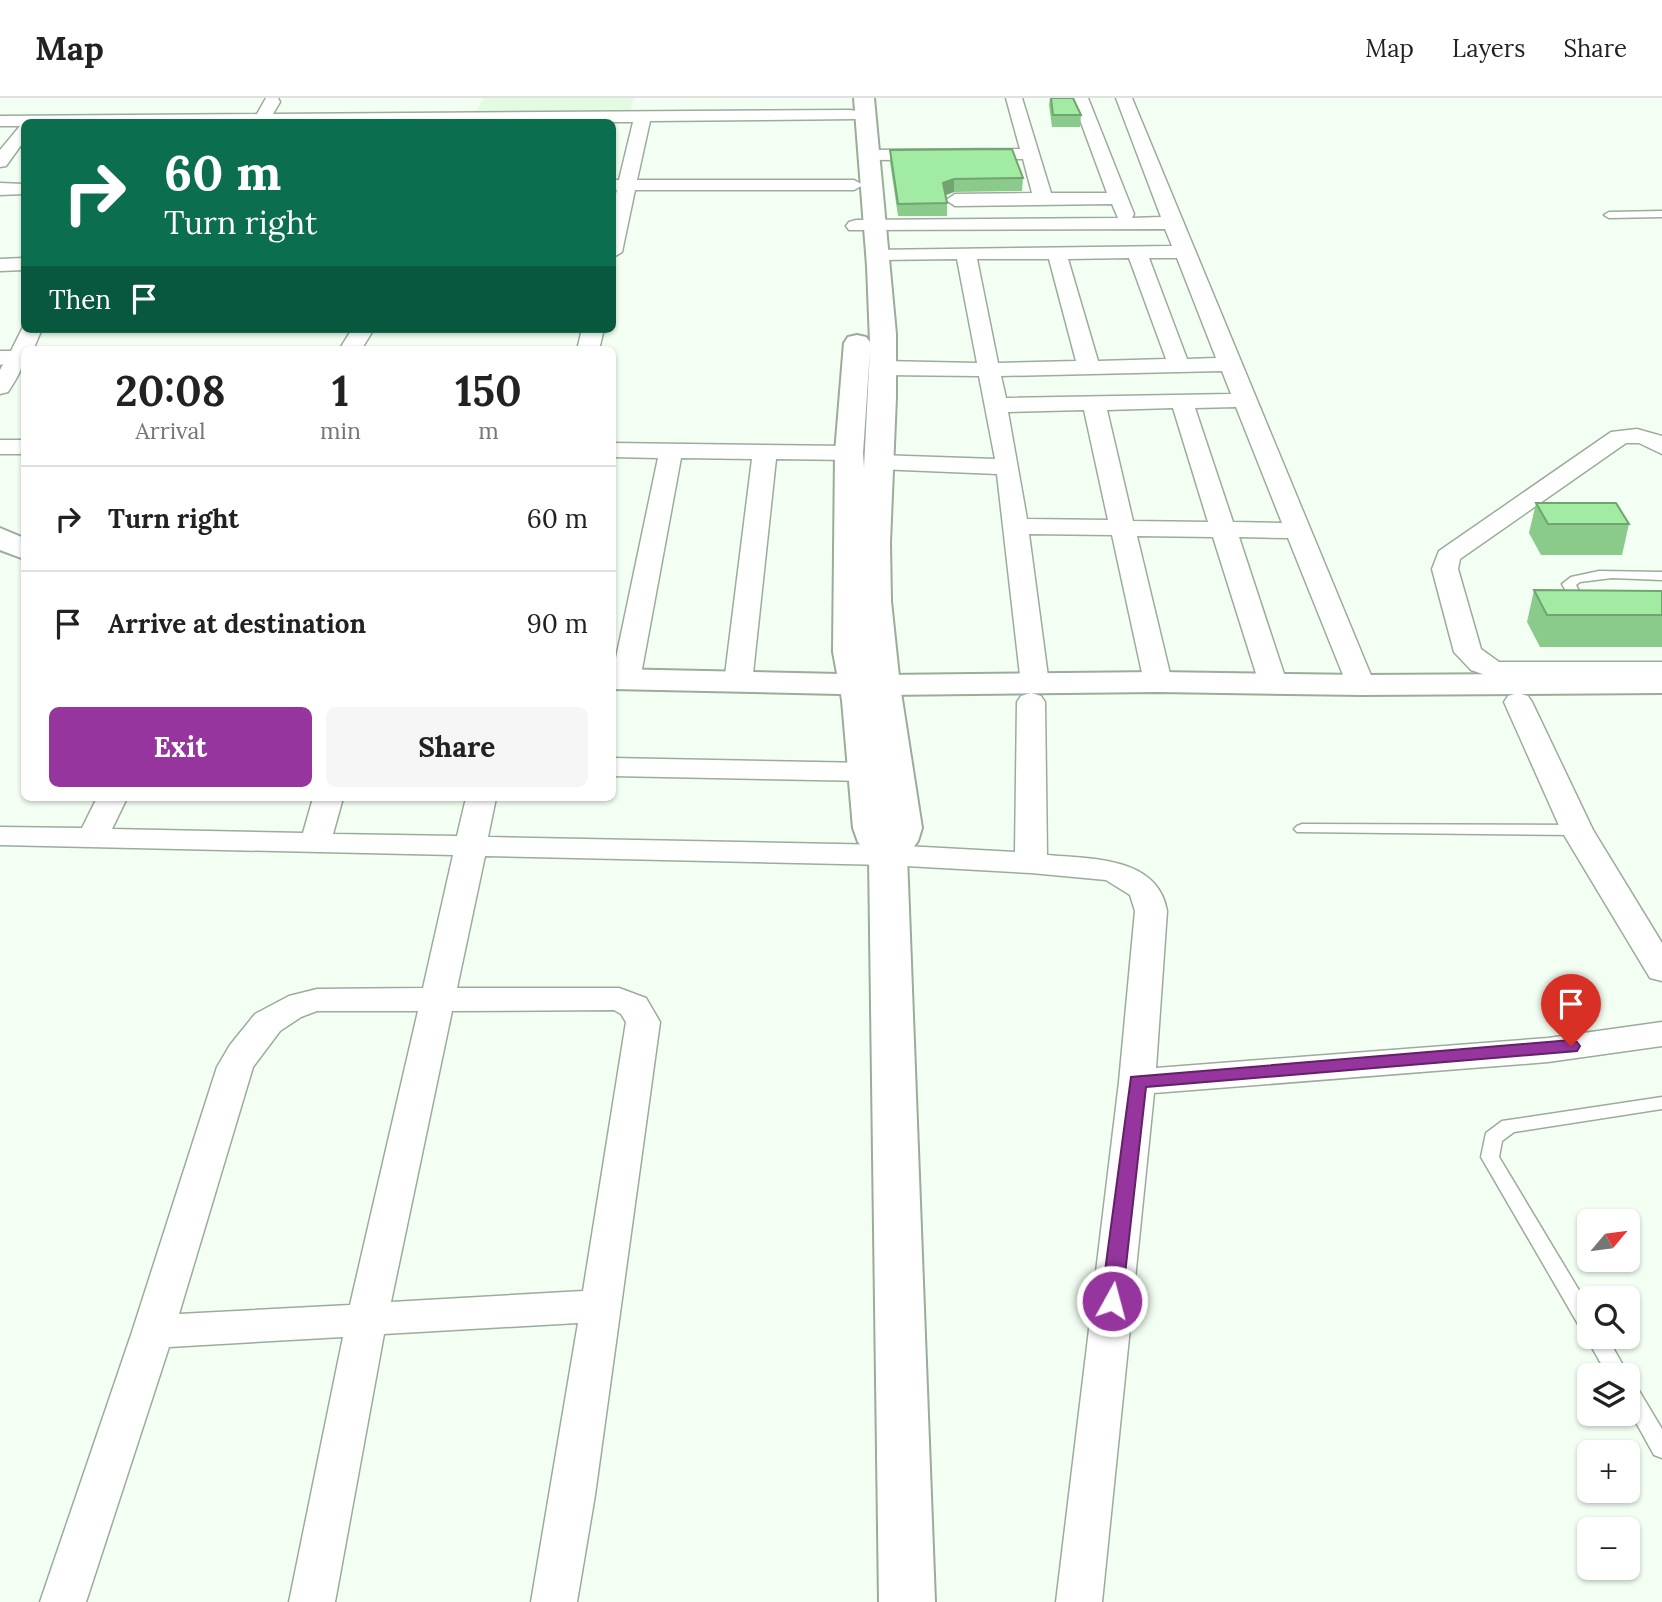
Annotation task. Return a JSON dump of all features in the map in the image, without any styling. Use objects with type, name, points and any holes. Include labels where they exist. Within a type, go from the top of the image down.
[{"type":"main road","points":[[855,104],[869,155],[871,236],[883,368],[868,772],[872,828],[877,842],[888,855],[907,1602]]},
{"type":"main road","points":[[855,104],[854,185],[871,236],[849,453],[850,652],[871,693],[903,828],[899,841],[888,855]]},
{"type":"main road","points":[[0,537],[21,548]]},
{"type":"main road","points":[[0,561],[21,572]]},
{"type":"main road","points":[[1033,693],[1158,682],[1360,685],[1662,683]]},
{"type":"main road","points":[[617,685],[738,683],[871,693]]},
{"type":"main road","points":[[617,685],[871,693],[1033,693],[1518,702],[1662,700]]},
{"type":"street","points":[[33,119],[48,98]]},
{"type":"street","points":[[262,119],[275,98]]},
{"type":"street","points":[[402,119],[408,98]]},
{"type":"street","points":[[1014,98],[1043,199]]},
{"type":"street","points":[[1080,98],[1128,223]]},
{"type":"street","points":[[1124,98],[1360,685]]},
{"type":"street","points":[[577,119],[642,118],[855,104]]},
{"type":"street","points":[[616,218],[620,185],[642,118]]},
{"type":"street","points":[[0,121],[21,123]]},
{"type":"street","points":[[0,162],[21,134]]},
{"type":"street","points":[[869,155],[1031,153]]},
{"type":"street","points":[[953,154],[956,226]]},
{"type":"street","points":[[620,185],[854,185]]},
{"type":"street","points":[[0,189],[21,189]]},
{"type":"street","points":[[955,200],[1119,198]]},
{"type":"street","points":[[871,236],[956,226],[1173,223]]},
{"type":"street","points":[[871,236],[966,254],[1184,252]]},
{"type":"street","points":[[1057,253],[1089,368]]},
{"type":"street","points":[[1137,253],[1179,365]]},
{"type":"street","points":[[966,254],[1009,467],[1017,526],[1033,693],[1031,863]]},
{"type":"street","points":[[0,265],[21,264]]},
{"type":"street","points":[[0,387],[9,358],[28,333]]},
{"type":"street","points":[[883,368],[989,370],[1230,364]]},
{"type":"street","points":[[996,405],[1244,400]]},
{"type":"street","points":[[1182,402],[1273,683]]},
{"type":"street","points":[[1094,404],[1158,682]]},
{"type":"street","points":[[1662,447],[1649,437],[1635,434],[1619,437],[1448,556],[1445,569],[1468,652],[1481,664],[1494,670],[1662,670]]},
{"type":"street","points":[[0,447],[21,447]]},
{"type":"street","points":[[616,450],[849,453]]},
{"type":"street","points":[[617,685],[671,450]]},
{"type":"street","points":[[738,683],[765,452]]},
{"type":"street","points":[[878,462],[1009,467]]},
{"type":"street","points":[[1017,526],[1298,531]]},
{"type":"street","points":[[1518,702],[1577,830],[1662,970]]},
{"type":"street","points":[[616,767],[868,772]]},
{"type":"street","points":[[92,839],[111,801]]},
{"type":"street","points":[[316,844],[327,801]]},
{"type":"street","points":[[312,1602],[367,1320],[480,801]]},
{"type":"street","points":[[0,836],[888,855],[1031,863],[1114,872],[1142,888],[1149,899],[1151,911],[1137,1082],[1079,1602]]},
{"type":"street","points":[[63,1602],[153,1332],[234,1067],[255,1033],[287,1009],[317,1000],[619,999],[634,1006],[643,1022],[554,1602]]},
{"type":"street","points":[[1137,1082],[1548,1050],[1662,1034]]},
{"type":"street","points":[[153,1332],[601,1306]]},
{"type":"lane","points":[[1609,215],[1662,214]]},
{"type":"lane","points":[[1600,611],[1584,604],[1576,597],[1569,584],[1573,580],[1592,576],[1662,576]]},
{"type":"lane","points":[[1302,828],[1577,830]]},
{"type":"lane","points":[[1577,1305],[1490,1157],[1493,1138],[1509,1126],[1662,1103]]},
{"type":"lane","points":[[1640,1411],[1662,1449]]},
{"type":"shaded area","points":[[484,98],[634,98],[630,114],[473,116]]},
{"type":"building","points":[[1051,98],[1073,98],[1081,115],[1053,115]]},
{"type":"building","points":[[1012,149],[1023,178],[954,179],[943,183],[947,203],[898,204],[890,150]]},
{"type":"building","points":[[1536,503],[1616,503],[1629,524],[1548,524]]},
{"type":"building","points":[[1534,590],[1662,591],[1662,615],[1547,615]]},
{"type":"route","points":[[1112,1301],[1137,1082],[1571,1046]]}]
